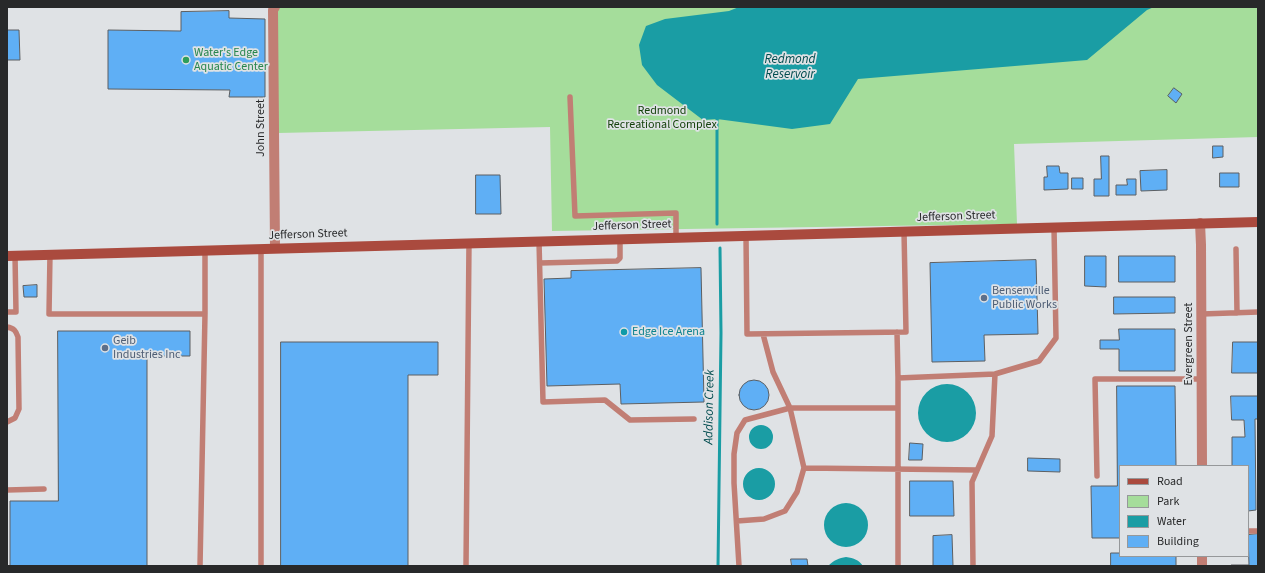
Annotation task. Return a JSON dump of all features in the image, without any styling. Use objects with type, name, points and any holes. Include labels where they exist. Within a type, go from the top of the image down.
[{"type":"street","name":"John Street","points":[[275,7],[273,10],[275,248]]},
{"type":"street","name":"Jefferson Street","points":[[11,256],[1258,222]]},
{"type":"street","name":"Evergreen Street","points":[[1200,223],[1202,314],[1202,465]]},
{"type":"lane","points":[[570,97],[575,216],[676,213],[676,237]]},
{"type":"lane","points":[[898,378],[995,374],[1039,361],[1056,338],[1054,227]]},
{"type":"lane","points":[[746,236],[748,334],[906,332],[904,231]]},
{"type":"lane","points":[[540,263],[617,261],[620,258],[620,239]]},
{"type":"lane","points":[[539,241],[543,402],[605,400],[630,420],[694,419]]},
{"type":"lane","points":[[466,566],[469,243]]},
{"type":"lane","points":[[261,249],[261,566]]},
{"type":"lane","points":[[1236,249],[1237,313]]},
{"type":"lane","points":[[200,566],[205,250]]},
{"type":"lane","points":[[50,254],[49,314],[204,314]]},
{"type":"lane","points":[[7,312],[16,312],[11,256]]},
{"type":"lane","points":[[1202,314],[1258,312]]},
{"type":"lane","points":[[7,327],[16,331],[18,337],[19,409],[15,418],[7,422]]},
{"type":"lane","points":[[897,332],[898,566]]},
{"type":"lane","points":[[737,521],[764,519],[785,511],[796,492],[804,468],[790,408],[773,372],[762,334]]},
{"type":"lane","points":[[972,566],[972,482],[992,436],[995,374]]},
{"type":"lane","points":[[1097,476],[1095,379],[1202,379]]},
{"type":"lane","points":[[739,566],[734,483],[734,454],[737,433],[745,420],[790,408],[898,408]]},
{"type":"lane","points":[[804,468],[977,470]]},
{"type":"lane","points":[[7,490],[44,489]]},
{"type":"green space","name":"Redmond Recreational Complex","points":[[278,7],[1258,7],[1258,137],[1014,144],[1017,224],[552,231],[550,127],[278,133]]},
{"type":"water","name":"Redmond Reservoir","points":[[739,7],[1154,7],[1147,10],[1087,60],[858,79],[830,124],[792,129],[717,119],[703,120],[657,85],[642,65],[639,45],[646,26],[665,19],[729,11]]},
{"type":"water","points":[[947,384],[958,386],[971,397],[974,402],[976,413],[974,424],[963,437],[958,440],[947,442],[936,440],[923,429],[920,424],[918,413],[920,402],[931,389],[936,386]]},
{"type":"water","points":[[756,425],[766,425],[773,432],[773,442],[766,449],[756,449],[749,442],[749,432]]},
{"type":"water","points":[[756,468],[762,468],[772,475],[775,484],[774,490],[768,497],[762,500],[756,500],[746,493],[743,487],[743,481],[750,471]]},
{"type":"water","points":[[846,503],[858,507],[864,513],[868,525],[864,537],[858,543],[846,547],[834,543],[828,537],[824,525],[828,513],[834,507]]},
{"type":"water","points":[[846,557],[860,562],[863,566],[828,566],[832,562]]},
{"type":"building","name":"Water's Edge Aquatic Center","points":[[229,11],[229,18],[265,19],[265,97],[229,97],[230,90],[108,89],[108,30],[181,31],[181,12]]},
{"type":"building","points":[[7,30],[19,30],[20,60],[7,60]]},
{"type":"building","points":[[1174,88],[1182,94],[1176,103],[1168,96]]},
{"type":"building","points":[[1213,146],[1223,146],[1223,157],[1213,158]]},
{"type":"building","points":[[1101,156],[1109,156],[1109,196],[1094,196],[1094,179],[1101,179]]},
{"type":"building","points":[[1047,166],[1059,166],[1060,173],[1068,173],[1068,189],[1044,190],[1044,177],[1047,177]]},
{"type":"building","points":[[1167,170],[1167,190],[1141,191],[1140,171]]},
{"type":"building","points":[[1220,173],[1239,173],[1239,187],[1220,187]]},
{"type":"building","points":[[476,175],[500,175],[501,214],[476,214]]},
{"type":"building","points":[[1072,178],[1083,178],[1083,189],[1072,189]]},
{"type":"building","points":[[1127,179],[1136,179],[1136,195],[1116,195],[1116,185],[1127,185]]},
{"type":"building","points":[[1085,256],[1106,256],[1106,287],[1085,286]]},
{"type":"building","points":[[1119,256],[1175,256],[1175,282],[1119,282]]},
{"type":"building","name":"Bensenville Public Works","points":[[1036,260],[1038,334],[984,335],[985,361],[932,362],[930,263]]},
{"type":"building","name":"Edge Ice Arena","points":[[701,268],[704,402],[621,404],[620,384],[547,386],[544,279],[571,278],[571,271]]},
{"type":"building","points":[[37,285],[37,297],[24,297],[23,286]]},
{"type":"building","points":[[1114,297],[1175,297],[1175,313],[1114,314]]},
{"type":"building","points":[[1119,329],[1175,329],[1175,371],[1119,371],[1119,349],[1100,349],[1100,340],[1119,340]]},
{"type":"building","points":[[58,331],[190,331],[190,356],[147,356],[147,566],[10,566],[10,501],[58,501]]},
{"type":"building","points":[[281,342],[438,342],[438,375],[408,375],[408,566],[281,566]]},
{"type":"building","points":[[1233,342],[1258,342],[1258,373],[1232,373]]},
{"type":"building","points":[[754,380],[765,384],[769,395],[765,406],[754,410],[743,406],[739,395],[743,384]]},
{"type":"building","points":[[1117,386],[1175,386],[1176,465],[1119,465],[1119,538],[1092,538],[1091,486],[1117,486]]},
{"type":"building","points":[[1231,396],[1258,396],[1258,419],[1255,419],[1256,510],[1249,511],[1249,465],[1232,465],[1232,437],[1245,437],[1244,420],[1232,420]]},
{"type":"building","points":[[910,443],[923,444],[922,460],[909,460]]},
{"type":"building","points":[[1028,458],[1060,459],[1060,472],[1028,471]]},
{"type":"building","points":[[910,481],[953,481],[954,516],[910,516]]},
{"type":"building","points":[[1258,534],[1258,566],[1231,566],[1249,565],[1249,535]]},
{"type":"building","points":[[952,535],[953,566],[933,566],[933,536]]},
{"type":"building","points":[[1111,553],[1119,553],[1119,557],[1176,557],[1176,566],[1111,566]]},
{"type":"building","points":[[791,559],[807,559],[808,566],[792,566]]},
{"type":"waterway","name":"Addison Creek","points":[[717,224],[717,119],[720,117]]},
{"type":"waterway","name":"Addison Creek","points":[[718,566],[721,333],[720,248]]},
{"type":"place","name":"Water's Edge Aquatic Center","points":[[186,60]]},
{"type":"place","name":"Bensenville Public Works","points":[[984,298]]},
{"type":"place","name":"Edge Ice Arena","points":[[624,332]]},
{"type":"place","name":"Geib Industries Inc","points":[[105,348]]}]
